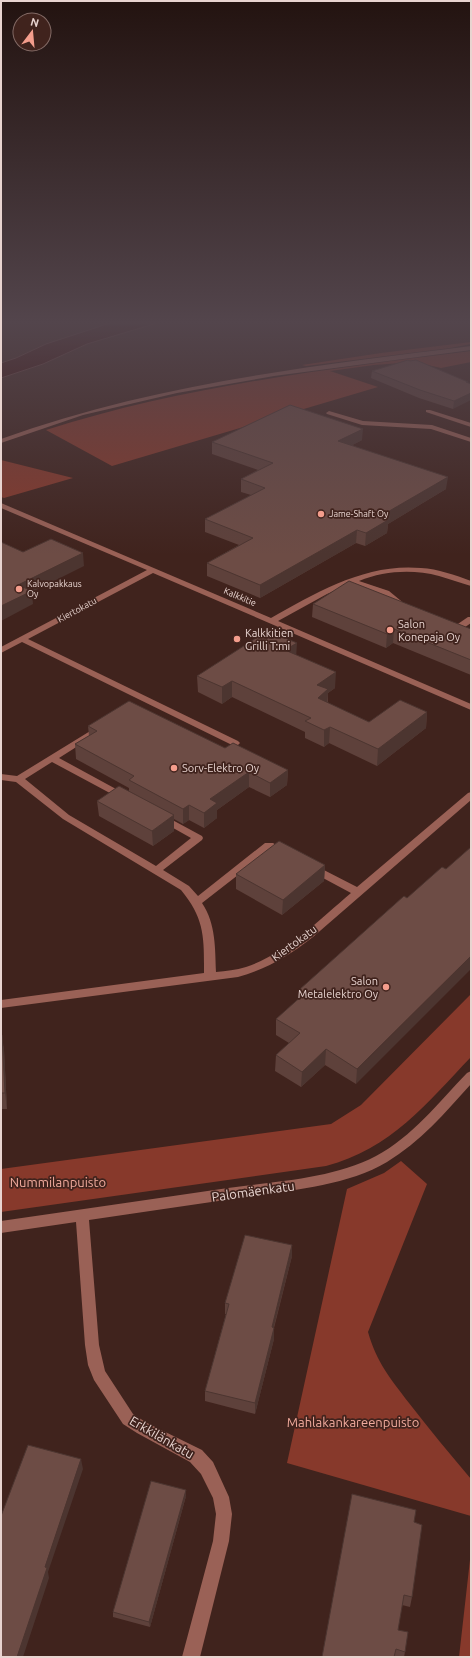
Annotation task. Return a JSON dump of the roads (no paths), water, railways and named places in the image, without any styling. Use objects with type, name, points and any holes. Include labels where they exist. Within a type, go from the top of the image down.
[{"type":"street","points":[[1,440],[81,414],[143,400]]},
{"type":"street","points":[[428,411],[471,425]]},
{"type":"street","points":[[328,413],[362,423],[432,427],[471,440]]},
{"type":"street","name":"Kalkkitie","points":[[1,505],[471,707]]},
{"type":"street","points":[[272,621],[304,602],[353,580],[372,574],[403,569],[432,572],[471,584]]},
{"type":"street","name":"Kiertokatu","points":[[1,650],[153,570]]},
{"type":"street","points":[[353,580],[386,593],[410,612]]},
{"type":"street","points":[[466,635],[452,629],[471,619]]},
{"type":"street","points":[[22,639],[235,743]]},
{"type":"street","points":[[133,707],[146,699]]},
{"type":"street","points":[[19,779],[108,723]]},
{"type":"street","points":[[52,758],[135,804]]},
{"type":"street","points":[[1,777],[19,779],[66,817],[112,846],[157,870],[185,888],[197,902],[208,930],[210,977]]},
{"type":"street","name":"Kiertokatu","points":[[1,1004],[248,971],[289,950],[471,795]]},
{"type":"street","points":[[156,815],[198,838],[157,870]]},
{"type":"street","points":[[197,902],[269,845],[358,892]]},
{"type":"street","name":"Palomäenkatu","points":[[1,1227],[302,1183],[339,1175],[366,1166],[380,1159],[410,1139],[471,1076]]},
{"type":"street","name":"Erkkilänkatu","points":[[82,1216],[92,1345],[95,1365],[99,1374],[128,1419],[142,1428],[196,1456],[207,1468],[221,1497],[224,1514],[221,1541],[191,1657]]},
{"type":"place","name":"Jame-Shaft Oy","points":[[321,514]]},
{"type":"place","name":"Kalvopakkaus Oy","points":[[19,589]]},
{"type":"place","name":"Salon Konepaja Oy","points":[[390,630]]},
{"type":"place","name":"Kalkkitien Grilli T:mi","points":[[237,639]]},
{"type":"place","name":"Sorv-Elektro Oy","points":[[174,768]]},
{"type":"place","name":"Salon Metalelektro Oy","points":[[386,987]]},
{"type":"park label","name":"Nummilanpuisto","points":[[58,1182]]},
{"type":"park label","name":"Mahlakankareenpuisto","points":[[353,1422]]}]
